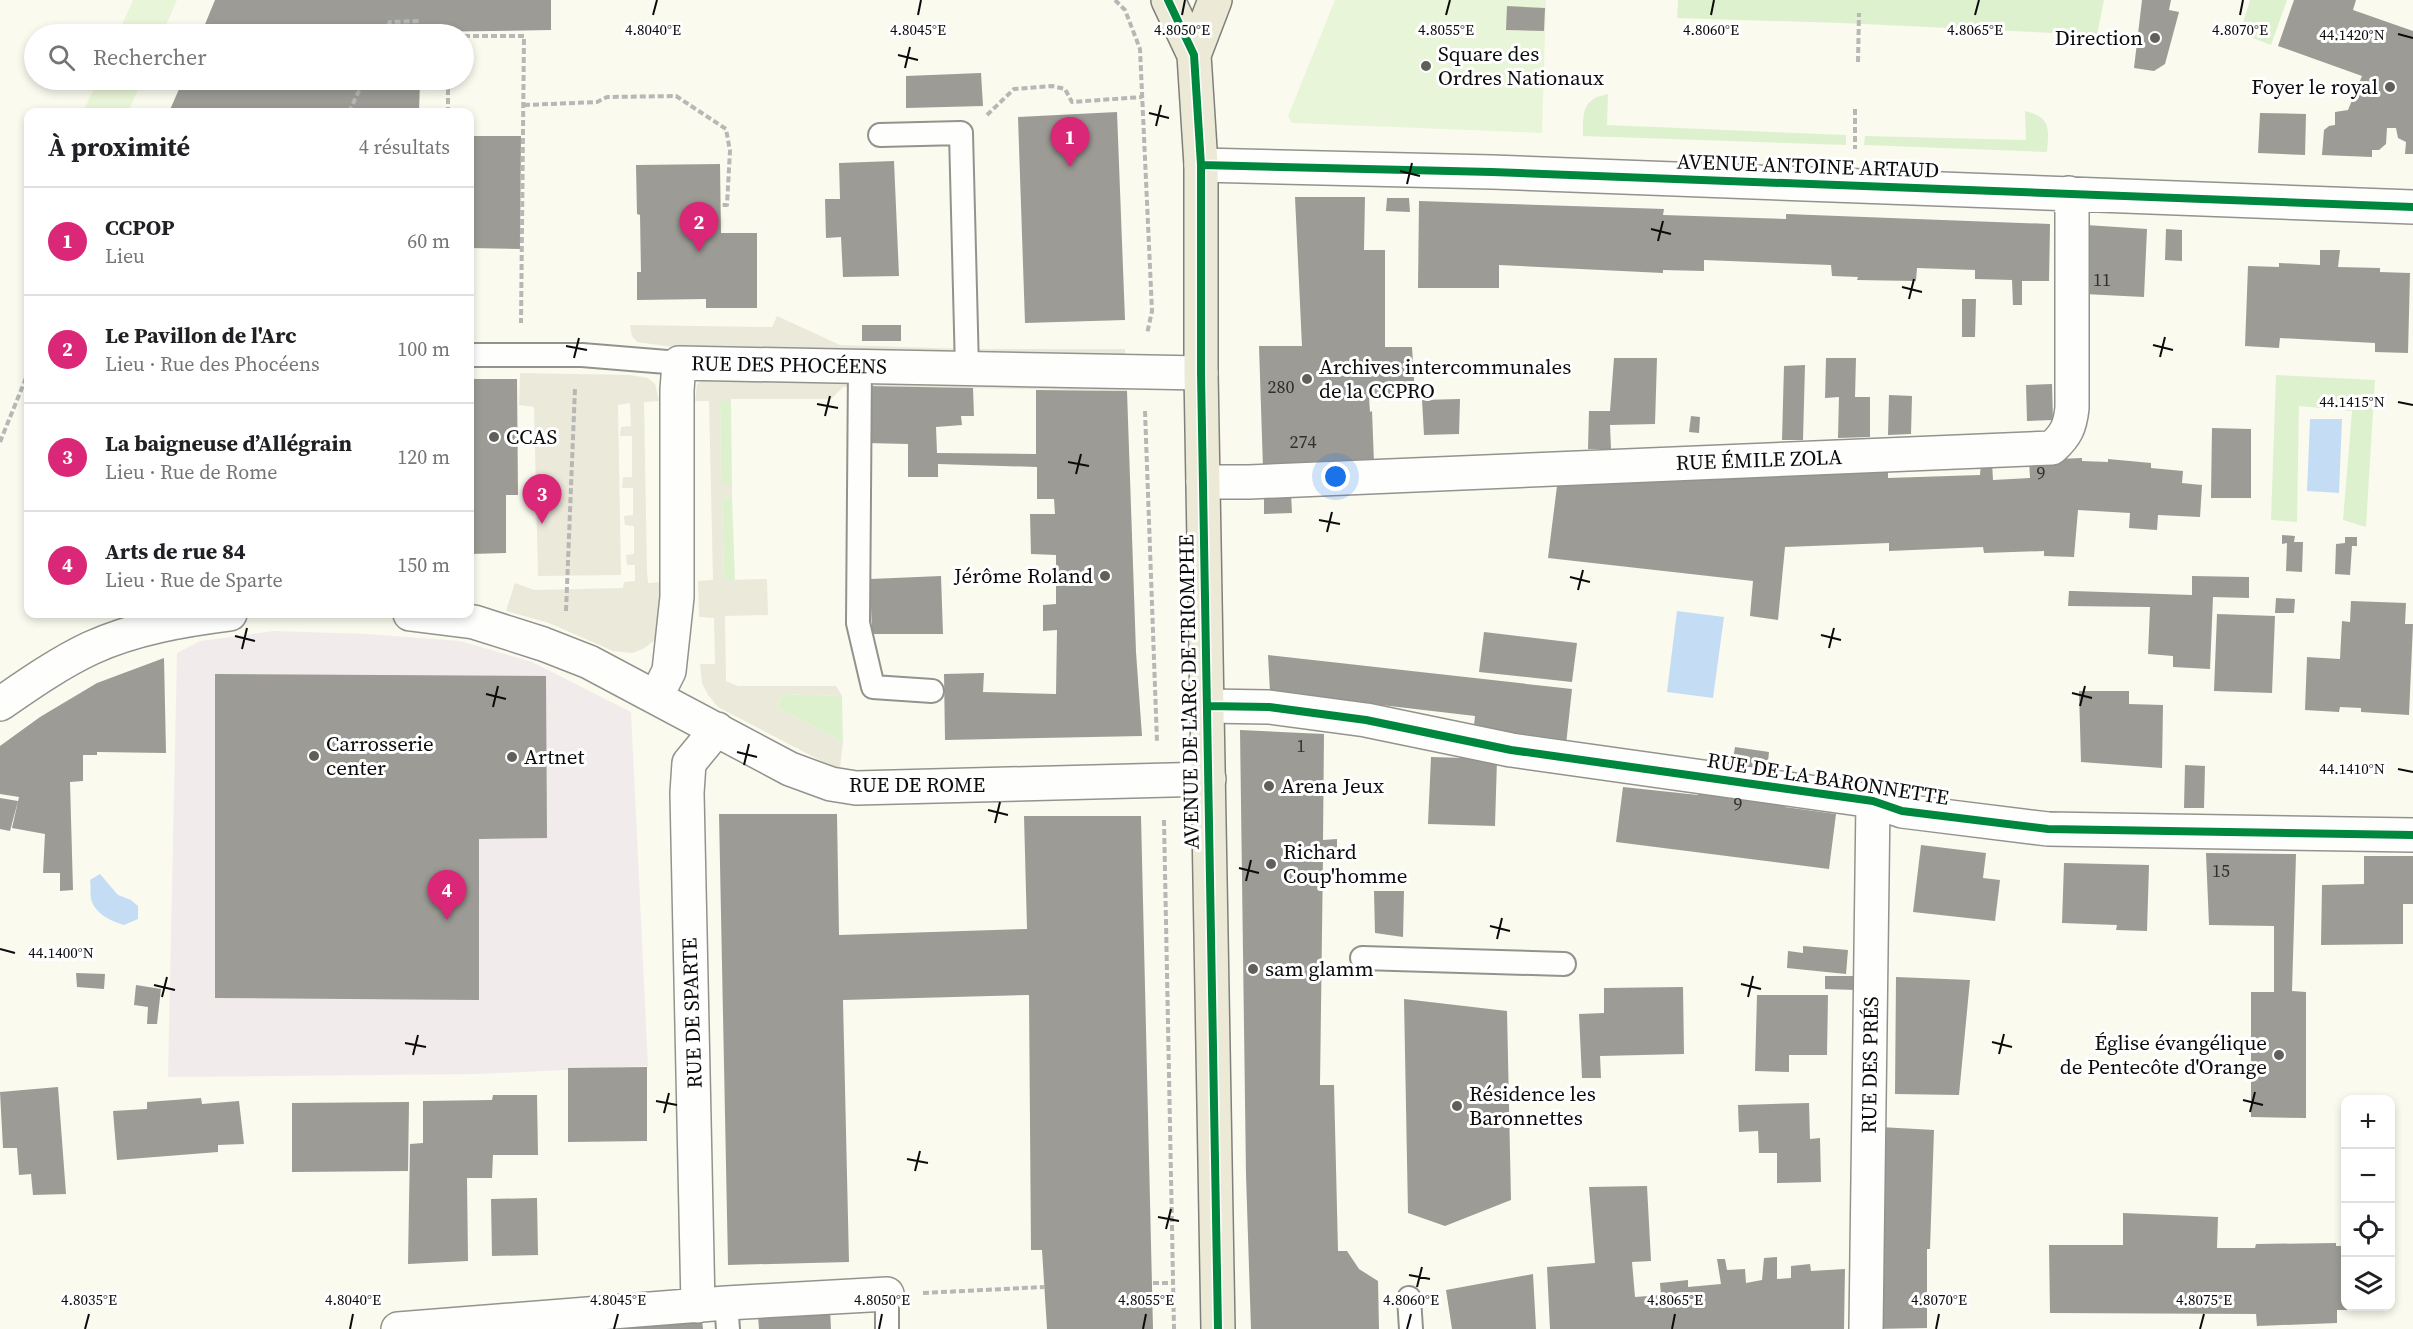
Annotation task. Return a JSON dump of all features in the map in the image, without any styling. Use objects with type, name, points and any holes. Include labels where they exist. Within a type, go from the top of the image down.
[{"type":"main road","points":[[1168,0],[1194,55]]},
{"type":"main road","points":[[1194,55],[1215,0]]},
{"type":"main road","name":"AVENUE DE L'ARC DE TRIOMPHE","points":[[1194,55],[1201,165],[1201,373],[1218,1329]]},
{"type":"street","name":"AVENUE ANTOINE ARTAUD","points":[[1201,165],[1492,172],[2413,207]]},
{"type":"street","name":"RUE ÉMILE ZOLA","points":[[1203,482],[1260,482],[2052,448],[2071,426],[2072,212],[2069,193]]},
{"type":"street","name":"RUE DES PHOCÉENS","points":[[656,697],[669,671],[677,597],[679,363],[1201,373]]},
{"type":"street","points":[[0,704],[35,680],[92,648],[159,625],[204,618]]},
{"type":"street","name":"RUE DE ROME","points":[[442,618],[474,622],[543,644],[589,662],[790,769],[831,784],[856,788],[1209,779]]},
{"type":"street","name":"RUE DE LA BARONNETTE","points":[[1207,706],[1269,707],[1366,720],[1511,750],[1874,801],[1902,811],[2048,829],[2413,835]]},
{"type":"street","name":"RUE DE SPARTE","points":[[717,729],[689,763],[687,793],[718,1312]]},
{"type":"street","name":"RUE DES PRÉS","points":[[1866,1329],[1874,801]]},
{"type":"street","points":[[398,1329],[591,1322],[718,1312],[887,1294]]},
{"type":"lane","points":[[880,135],[961,133],[967,369]]},
{"type":"lane","points":[[474,355],[582,355],[679,363]]},
{"type":"lane","points":[[860,366],[858,623],[873,687],[932,691]]},
{"type":"lane","points":[[1362,958],[1564,964]]},
{"type":"lane","points":[[887,1294],[887,1329]]},
{"type":"lane","points":[[1409,1298],[1411,1329]]},
{"type":"path","points":[[1115,0],[1125,10],[1140,49],[1152,311],[1146,344]]},
{"type":"path","points":[[1858,62],[1859,14]]},
{"type":"path","points":[[389,24],[390,22],[421,21]]},
{"type":"path","points":[[474,35],[524,36],[520,333]]},
{"type":"path","points":[[961,133],[993,111],[1014,89],[1052,86],[1065,89],[1072,102],[1142,97]]},
{"type":"path","points":[[352,108],[360,90]]},
{"type":"path","points":[[448,90],[448,108]]},
{"type":"path","points":[[524,105],[597,102],[607,97],[676,96],[726,129],[730,151],[727,205],[721,205]]},
{"type":"path","points":[[1854,158],[1855,110]]},
{"type":"path","points":[[0,442],[24,383]]},
{"type":"path","points":[[565,615],[574,388]]},
{"type":"path","points":[[1144,403],[1148,445],[1158,746]]},
{"type":"path","points":[[1164,816],[1174,1329]]},
{"type":"path","points":[[1153,1283],[1174,1283]]},
{"type":"path","points":[[887,1294],[1044,1287]]},
{"type":"shaded area","points":[[777,316],[840,345],[966,349],[1125,349],[1125,362],[687,349],[637,342],[632,336],[630,325],[772,327]]},
{"type":"shaded area","points":[[520,373],[630,375],[648,378],[655,384],[659,401],[644,402],[647,571],[648,583],[663,582],[662,628],[655,640],[643,649],[632,653],[613,651],[549,623],[506,611],[515,583],[534,590],[623,588],[624,582],[635,581],[635,565],[627,565],[626,555],[634,554],[634,526],[625,525],[624,516],[633,515],[633,488],[622,488],[623,477],[632,477],[632,436],[620,436],[621,427],[631,426],[630,403],[618,405],[621,575],[538,576],[534,407],[519,405]]},
{"type":"shaded area","points":[[705,378],[1127,383],[1127,391],[866,386],[843,387],[831,399],[731,399],[731,401],[720,401],[721,483],[732,484],[732,497],[722,498],[724,580],[767,579],[768,615],[725,616],[726,681],[738,686],[836,686],[842,696],[784,694],[776,707],[843,742],[840,768],[831,766],[718,707],[702,683],[700,664],[715,664],[714,618],[699,617],[698,581],[713,580],[709,401],[695,401],[697,384]]},
{"type":"shaded area","points":[[274,631],[367,634],[460,641],[532,662],[631,712],[648,1066],[479,1074],[168,1077],[177,653],[200,641]]},
{"type":"green space","points":[[133,0],[177,0],[166,24],[122,24]]},
{"type":"green space","name":"Square des Ordres Nationaux","points":[[1335,0],[1546,0],[1542,133],[1292,123],[1288,116]]},
{"type":"green space","points":[[1678,0],[2104,0],[2097,35],[1677,18]]},
{"type":"green space","points":[[2250,0],[2287,0],[2271,45],[2240,33]]},
{"type":"green space","points":[[93,90],[138,90],[130,108],[85,108]]},
{"type":"green space","points":[[1608,94],[1607,125],[1846,135],[1846,145],[1583,136],[1586,108],[1593,99]]},
{"type":"green space","points":[[2025,111],[2044,120],[2048,130],[2047,152],[1864,145],[1865,136],[2026,140]]},
{"type":"green space","points":[[2276,375],[2375,380],[2366,527],[2343,520],[2352,411],[2299,406],[2297,522],[2271,520]]},
{"type":"green space","points":[[720,401],[731,401],[732,484],[721,484]]},
{"type":"green space","points":[[732,497],[735,581],[724,580],[722,498]]},
{"type":"green space","points":[[784,694],[842,696],[843,742],[776,707]]},
{"type":"water","points":[[2310,419],[2342,419],[2339,493],[2307,491]]},
{"type":"water","points":[[1677,611],[1724,617],[1713,698],[1667,692]]},
{"type":"water","points":[[100,874],[118,895],[131,900],[138,906],[138,919],[124,925],[109,919],[96,909],[91,899],[90,880]]},
{"type":"building","points":[[215,0],[551,0],[551,30],[474,31],[474,24],[205,24]]},
{"type":"building","name":"Direction","points":[[2142,0],[2171,0],[2169,10],[2179,12],[2165,64],[2154,71],[2134,68]]},
{"type":"building","name":"Foyer le royal","points":[[2294,0],[2356,0],[2353,10],[2413,31],[2413,154],[2405,154],[2406,142],[2398,138],[2396,128],[2387,128],[2386,144],[2379,150],[2372,150],[2372,157],[2322,155],[2324,130],[2335,125],[2335,112],[2348,110],[2362,76],[2278,46]]},
{"type":"building","points":[[1507,6],[1545,8],[1544,31],[1506,30]]},
{"type":"building","points":[[981,73],[983,106],[906,108],[906,76]]},
{"type":"building","points":[[179,90],[420,90],[419,108],[171,108]]},
{"type":"building","points":[[1117,112],[1125,320],[1025,323],[1018,117]]},
{"type":"building","points":[[2260,113],[2306,114],[2305,155],[2258,153]]},
{"type":"building","points":[[474,136],[521,136],[520,249],[474,248]]},
{"type":"building","points":[[894,161],[899,276],[843,277],[841,237],[826,238],[825,199],[840,199],[839,163]]},
{"type":"building","points":[[720,164],[721,233],[757,233],[757,308],[706,308],[706,299],[637,300],[637,272],[641,272],[636,165]]},
{"type":"building","points":[[1295,197],[1365,197],[1364,250],[1385,250],[1385,347],[1412,347],[1415,395],[1369,397],[1370,412],[1372,411],[1374,463],[1263,468],[1259,346],[1302,346]]},
{"type":"building","points":[[1387,198],[1409,198],[1410,212],[1386,211]]},
{"type":"building","points":[[1419,201],[1664,209],[1663,215],[1786,219],[1786,214],[2050,224],[2049,281],[2022,281],[2022,305],[2013,305],[2012,280],[1975,279],[1975,270],[1917,268],[1916,281],[1857,280],[1858,277],[1832,276],[1831,265],[1704,260],[1704,271],[1663,270],[1663,273],[1499,265],[1499,288],[1418,288]]},
{"type":"building","points":[[2086,225],[2147,229],[2144,297],[2084,294]]},
{"type":"building","points":[[2166,229],[2182,230],[2182,261],[2165,260]]},
{"type":"building","points":[[2320,250],[2340,250],[2338,267],[2380,268],[2380,272],[2410,273],[2408,353],[2375,352],[2375,343],[2280,338],[2279,348],[2245,346],[2248,266],[2279,267],[2279,263],[2320,265]]},
{"type":"building","points":[[1962,299],[1976,299],[1975,337],[1962,337]]},
{"type":"building","points":[[862,325],[901,325],[901,341],[862,341]]},
{"type":"building","points":[[1614,358],[1657,358],[1655,424],[1610,425],[1611,449],[1588,449],[1589,411],[1610,411]]},
{"type":"building","points":[[1826,358],[1856,358],[1855,397],[1870,397],[1870,437],[1838,438],[1839,397],[1825,398]]},
{"type":"building","points":[[1805,365],[1803,440],[1782,440],[1784,366]]},
{"type":"building","name":"CCAS","points":[[474,379],[517,379],[518,495],[506,495],[506,553],[474,554]]},
{"type":"building","points":[[2052,384],[2053,420],[2027,421],[2026,385]]},
{"type":"building","points":[[866,386],[973,388],[974,416],[961,416],[962,425],[936,427],[937,453],[1036,454],[1036,390],[1127,391],[1136,652],[1142,736],[945,740],[944,674],[984,673],[983,692],[1056,694],[1057,630],[1043,631],[1043,605],[1056,604],[1056,555],[1031,554],[1030,514],[1055,514],[1054,499],[1037,499],[1037,467],[938,464],[938,477],[908,477],[908,444],[866,443]]},
{"type":"building","points":[[1889,395],[1912,396],[1911,434],[1888,435]]},
{"type":"building","points":[[1460,399],[1459,434],[1424,435],[1422,400]]},
{"type":"building","points":[[1691,416],[1700,417],[1699,433],[1689,432]]},
{"type":"building","points":[[2212,428],[2251,429],[2251,498],[2211,498]]},
{"type":"building","points":[[2082,458],[2082,461],[2108,462],[2108,459],[2151,463],[2151,468],[2183,471],[2182,483],[2202,485],[2200,517],[2158,515],[2157,530],[2129,528],[2130,513],[2078,510],[2074,557],[2044,556],[2044,551],[1984,553],[1983,547],[1889,551],[1889,543],[1785,547],[1778,620],[1750,616],[1753,581],[1548,558],[1558,478],[1668,474],[1669,481],[1888,472],[1888,478],[1980,475],[1981,462],[1992,462],[1993,480],[2030,478],[2029,460]]},
{"type":"building","points":[[1291,493],[1292,513],[1264,514],[1264,494]]},
{"type":"building","points":[[2282,535],[2295,536],[2294,542],[2303,542],[2302,572],[2286,571],[2287,543],[2282,544]]},
{"type":"building","points":[[2345,537],[2357,537],[2357,546],[2352,546],[2350,575],[2335,574],[2336,544],[2345,543]]},
{"type":"building","points":[[941,576],[943,634],[872,634],[870,579]]},
{"type":"building","points":[[2192,576],[2249,577],[2249,598],[2213,597],[2210,669],[2173,667],[2173,656],[2148,654],[2150,607],[2068,606],[2069,591],[2192,595]]},
{"type":"building","points":[[2276,598],[2295,599],[2294,613],[2275,613]]},
{"type":"building","points":[[2351,601],[2406,603],[2405,624],[2413,624],[2409,715],[2361,712],[2361,708],[2340,707],[2339,712],[2305,710],[2307,657],[2340,659],[2342,621],[2350,622]]},
{"type":"building","points":[[2217,614],[2275,616],[2272,693],[2214,691]]},
{"type":"building","points":[[1484,632],[1577,643],[1572,682],[1479,672]]},
{"type":"building","points":[[1268,655],[1572,689],[1566,745],[1473,734],[1475,716],[1270,692]]},
{"type":"building","points":[[164,658],[166,753],[97,752],[97,755],[83,755],[83,781],[70,782],[73,890],[60,891],[60,873],[43,873],[45,834],[12,828],[19,797],[0,794],[0,746],[40,717],[97,683]]},
{"type":"building","points":[[215,674],[546,676],[547,838],[479,839],[479,1000],[215,998]]},
{"type":"building","points":[[2079,691],[2129,691],[2129,704],[2163,705],[2162,768],[2081,762]]},
{"type":"building","points":[[1240,730],[1324,734],[1323,840],[1337,839],[1337,856],[1323,855],[1320,1085],[1334,1085],[1338,1251],[1347,1251],[1359,1269],[1378,1281],[1379,1329],[1251,1329],[1246,1175]]},
{"type":"building","points":[[1735,747],[1769,752],[1767,771],[1732,766]]},
{"type":"building","points":[[1431,757],[1497,759],[1495,826],[1428,824]]},
{"type":"building","points":[[2185,765],[2205,766],[2204,808],[2184,808]]},
{"type":"building","points":[[1699,782],[1788,795],[1785,807],[1836,814],[1829,869],[1616,842],[1623,787],[1698,795]]},
{"type":"building","points":[[0,798],[18,801],[10,831],[0,829]]},
{"type":"building","points":[[719,814],[837,814],[839,935],[1027,929],[1024,816],[1141,816],[1153,1329],[1047,1329],[1042,1250],[1031,1250],[1029,995],[843,1000],[849,1262],[728,1265]]},
{"type":"building","points":[[1921,845],[1986,853],[1983,878],[2000,880],[1995,921],[1913,912]]},
{"type":"building","points":[[2206,853],[2296,854],[2292,991],[2306,992],[2306,1118],[2251,1117],[2251,992],[2274,992],[2274,926],[2209,925]]},
{"type":"building","points":[[2364,856],[2413,856],[2413,904],[2403,904],[2403,944],[2321,945],[2322,885],[2364,884]]},
{"type":"building","points":[[2064,863],[2149,865],[2147,931],[2116,930],[2117,925],[2062,923]]},
{"type":"building","points":[[1374,891],[1404,891],[1403,937],[1375,933]]},
{"type":"building","points":[[1803,946],[1848,950],[1846,974],[1787,968],[1788,951],[1803,953]]},
{"type":"building","points":[[76,973],[105,974],[104,989],[77,987]]},
{"type":"building","points":[[1825,976],[1857,976],[1856,990],[1825,989]]},
{"type":"building","points":[[1896,977],[1970,980],[1959,1095],[1895,1094]]},
{"type":"building","points":[[136,985],[161,989],[157,1024],[147,1024],[148,1007],[134,1005]]},
{"type":"building","points":[[1683,987],[1684,1054],[1600,1056],[1601,1078],[1582,1078],[1579,1014],[1604,1013],[1604,988]]},
{"type":"building","points":[[1757,995],[1828,995],[1827,1055],[1789,1055],[1789,1072],[1755,1071]]},
{"type":"building","name":"Résidence les Baronnettes","points":[[1404,999],[1507,1011],[1511,1200],[1445,1226],[1408,1213]]},
{"type":"building","points":[[647,1067],[647,1141],[568,1142],[568,1068]]},
{"type":"building","points":[[58,1087],[66,1194],[33,1195],[31,1174],[19,1175],[17,1148],[3,1148],[0,1092]]},
{"type":"building","points":[[493,1095],[537,1095],[538,1155],[493,1155],[492,1178],[467,1178],[468,1261],[408,1264],[410,1144],[423,1143],[423,1101],[492,1100]]},
{"type":"building","points":[[201,1098],[202,1104],[239,1101],[244,1144],[218,1145],[218,1152],[117,1160],[113,1111],[147,1109],[147,1102]]},
{"type":"building","points":[[409,1102],[408,1171],[292,1172],[292,1103]]},
{"type":"building","points":[[1809,1103],[1810,1139],[1820,1138],[1821,1182],[1777,1183],[1777,1153],[1759,1153],[1758,1131],[1739,1132],[1738,1105]]},
{"type":"building","points":[[1880,1127],[1934,1130],[1930,1249],[1927,1249],[1927,1328],[1874,1329]]},
{"type":"building","points":[[1647,1186],[1651,1261],[1632,1262],[1635,1297],[1661,1295],[1660,1283],[1688,1280],[1688,1287],[1721,1284],[1717,1259],[1725,1259],[1727,1270],[1745,1269],[1746,1283],[1762,1280],[1764,1258],[1777,1257],[1777,1279],[1791,1278],[1791,1266],[1810,1264],[1811,1271],[1845,1269],[1844,1329],[1550,1329],[1547,1267],[1595,1263],[1589,1187]]},
{"type":"building","points":[[537,1198],[538,1255],[492,1256],[491,1199]]},
{"type":"building","points":[[2123,1213],[2218,1217],[2217,1248],[2255,1248],[2256,1244],[2336,1243],[2336,1246],[2341,1246],[2341,1310],[2337,1310],[2337,1323],[2257,1326],[2256,1314],[2050,1313],[2049,1245],[2123,1245]]},
{"type":"building","points":[[1533,1274],[1536,1329],[1452,1329],[1446,1290]]},
{"type":"building","points":[[830,1309],[831,1329],[759,1329],[758,1315]]},
{"type":"building","points":[[702,1321],[703,1329],[619,1329],[619,1327]]},
{"type":"cycle path","points":[[1168,0],[1194,55],[1201,165],[1201,373],[1218,1329]]},
{"type":"cycle path","points":[[1201,165],[1492,172],[2413,207]]},
{"type":"cycle path","points":[[1207,706],[1269,707],[1366,720],[1511,750],[1873,801],[1902,811],[2048,829],[2413,835]]},
{"type":"place","name":"Direction","points":[[2155,38]]},
{"type":"place","name":"Square des Ordres Nationaux","points":[[1426,66]]},
{"type":"place","name":"Foyer le royal","points":[[2390,87]]},
{"type":"place","name":"CCPOP","points":[[1070,167]]},
{"type":"place","name":"Le Pavillon de l'Arc","points":[[699,252]]},
{"type":"place","name":"Archives intercommunales de la CCPRO","points":[[1307,379]]},
{"type":"place","name":"CCAS","points":[[494,437]]},
{"type":"place","name":"La baigneuse d’Allégrain","points":[[542,524]]},
{"type":"place","name":"Jérôme Roland","points":[[1105,576]]},
{"type":"place","name":"Carrosserie center","points":[[314,756]]},
{"type":"place","name":"Artnet","points":[[512,757]]},
{"type":"place","name":"Arena Jeux","points":[[1269,786]]},
{"type":"place","name":"Richard Coup'homme","points":[[1271,864]]},
{"type":"place","name":"Arts de rue 84","points":[[447,920]]},
{"type":"place","name":"sam glamm","points":[[1253,969]]},
{"type":"place","name":"Église évangélique de Pentecôte d'Orange","points":[[2279,1055]]},
{"type":"place","name":"Résidence les Baronnettes","points":[[1457,1106]]}]
